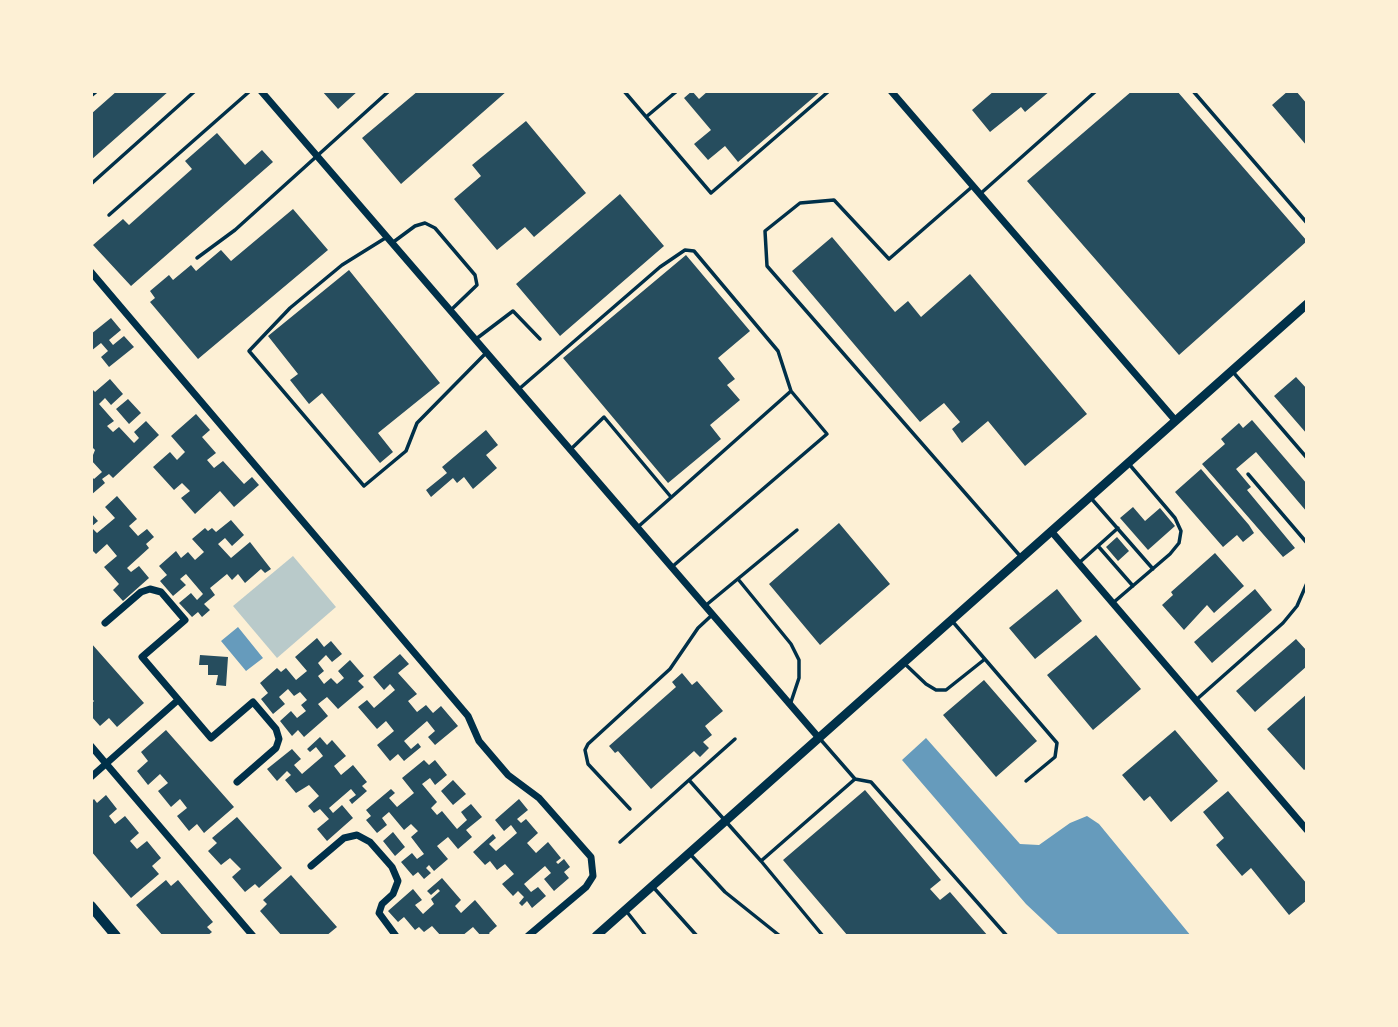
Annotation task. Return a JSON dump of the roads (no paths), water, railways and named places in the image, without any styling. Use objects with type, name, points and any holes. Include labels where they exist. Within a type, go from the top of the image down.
[{"type":"main road","points":[[91,906],[116,936]]},
{"type":"street","points":[[261,91],[819,738]]},
{"type":"street","points":[[891,91],[1175,420]]},
{"type":"street","points":[[91,272],[468,716],[479,741],[501,767],[539,798],[591,857],[593,876],[586,887],[528,936]]},
{"type":"street","points":[[596,936],[1307,304]]},
{"type":"street","points":[[1051,531],[1307,830]]},
{"type":"street","points":[[105,623],[141,592],[150,589],[161,592],[185,620],[142,657],[211,738],[253,702],[276,729],[279,739],[276,748],[237,782]]},
{"type":"street","points":[[91,777],[178,699]]},
{"type":"street","points":[[91,746],[253,936]]},
{"type":"street","points":[[311,866],[344,838],[357,835],[370,842],[392,867],[398,880],[393,894],[382,904],[379,912],[396,936]]},
{"type":"lane","points":[[91,96],[97,91]]},
{"type":"lane","points":[[91,184],[195,91]]},
{"type":"lane","points":[[109,215],[250,91]]},
{"type":"lane","points":[[197,258],[235,230],[389,91]]},
{"type":"lane","points":[[624,91],[711,193],[829,91]]},
{"type":"lane","points":[[646,117],[677,91]]},
{"type":"lane","points":[[980,194],[1096,91]]},
{"type":"lane","points":[[1193,91],[1307,223]]},
{"type":"lane","points":[[973,186],[889,259],[834,200],[800,202],[765,231],[767,266],[1021,558]]},
{"type":"lane","points":[[450,311],[477,285],[475,275],[435,228],[425,223],[342,265],[290,308],[249,351],[364,486],[406,451],[417,423],[486,353]]},
{"type":"lane","points":[[518,390],[660,267],[689,249],[778,351],[791,391],[827,434],[671,567]]},
{"type":"lane","points":[[475,340],[513,311],[540,340]]},
{"type":"lane","points":[[1231,371],[1307,458]]},
{"type":"lane","points":[[637,528],[791,391]]},
{"type":"lane","points":[[570,450],[604,417],[671,497]]},
{"type":"lane","points":[[1113,603],[1179,543],[1181,531],[1175,518],[1127,463]]},
{"type":"lane","points":[[1248,474],[1307,543]]},
{"type":"lane","points":[[1090,497],[1153,569]]},
{"type":"lane","points":[[1078,563],[1118,528]]},
{"type":"lane","points":[[705,606],[797,530]]},
{"type":"lane","points":[[1098,546],[1133,586]]},
{"type":"lane","points":[[738,579],[791,644],[799,660],[799,678],[790,705]]},
{"type":"lane","points":[[1196,700],[1283,623],[1297,606],[1307,583]]},
{"type":"lane","points":[[630,809],[588,764],[585,750],[588,744],[670,669],[698,628],[712,615]]},
{"type":"lane","points":[[951,621],[1057,743],[1055,757],[1026,781]]},
{"type":"lane","points":[[904,663],[926,684],[936,690],[946,690],[985,659]]},
{"type":"lane","points":[[819,738],[855,779],[871,782],[1007,936]]},
{"type":"lane","points":[[621,842],[735,739]]},
{"type":"lane","points":[[761,862],[855,779]]},
{"type":"lane","points":[[689,780],[823,936]]},
{"type":"lane","points":[[690,854],[724,892],[780,936]]},
{"type":"lane","points":[[653,886],[697,936]]},
{"type":"lane","points":[[626,910],[646,936]]},
{"type":"water","points":[[238,627],[263,658],[246,671],[221,641]]},
{"type":"water","points":[[926,738],[1020,844],[1039,845],[1070,823],[1087,816],[1099,824],[1191,936],[1060,936],[1026,904],[902,760]]}]
